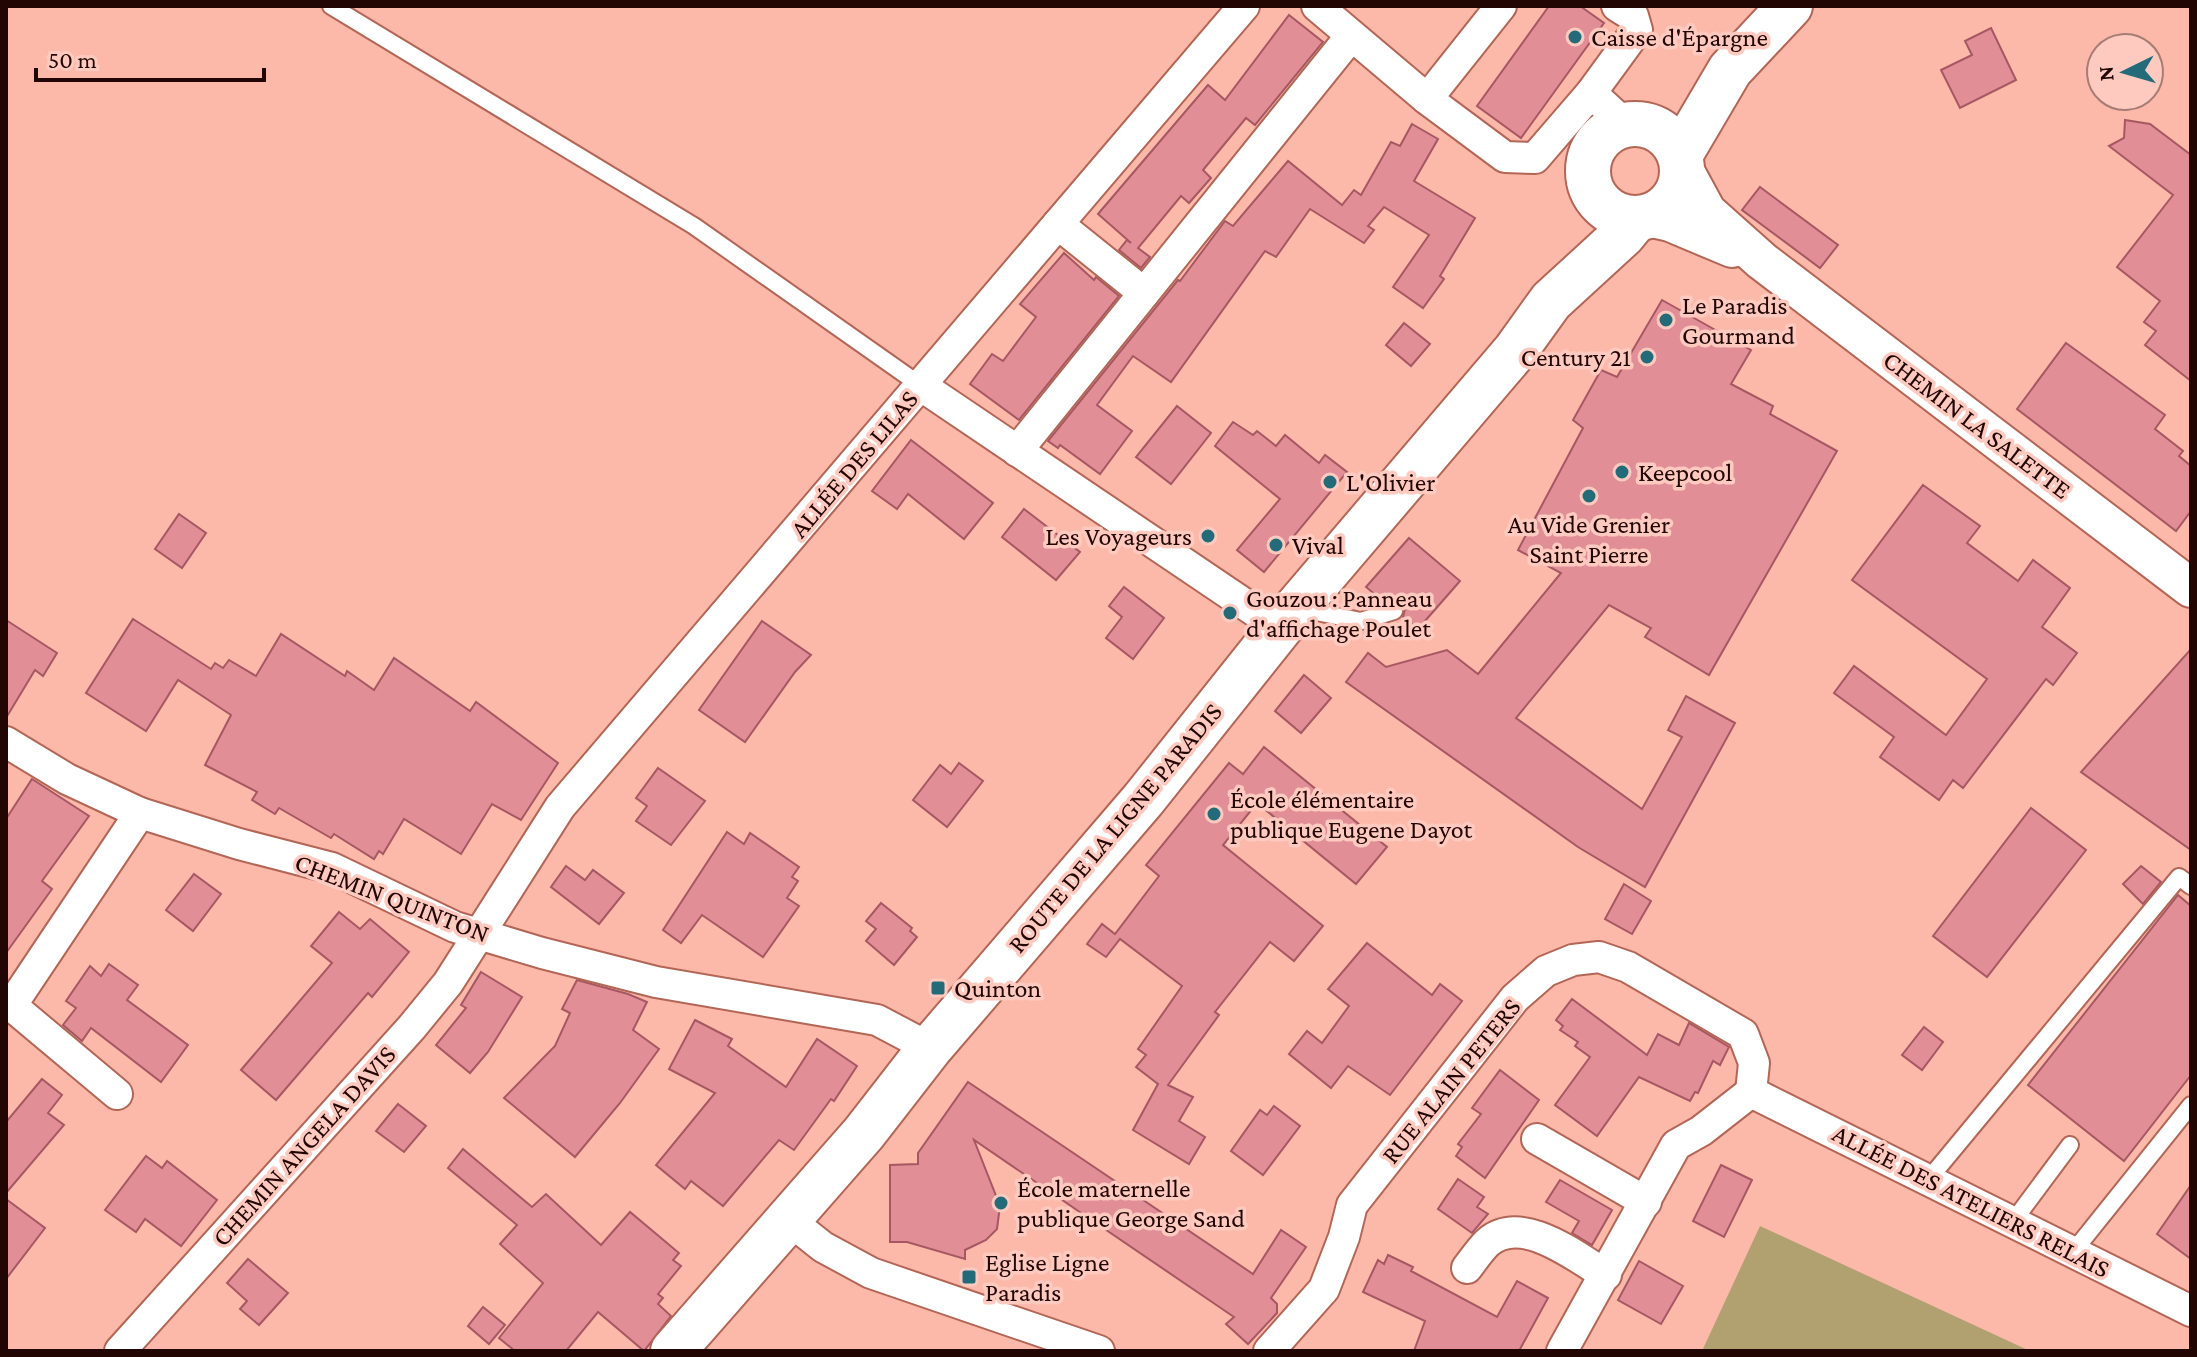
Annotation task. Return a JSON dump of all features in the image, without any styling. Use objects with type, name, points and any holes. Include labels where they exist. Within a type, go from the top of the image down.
[{"type":"main road","points":[[1681,161],[1730,70],[1790,6]]},
{"type":"main road","points":[[1634,124],[1662,132],[1676,146],[1681,161],[1679,188],[1674,198],[1667,206],[1643,218],[1617,215],[1594,195],[1588,166],[1594,147],[1607,132],[1634,124],[1686,91],[1730,70]]},
{"type":"main road","name":"ROUTE DE LA LIGNE PARADIS","points":[[1551,301],[1594,195]]},
{"type":"main road","name":"ROUTE DE LA LIGNE PARADIS","points":[[673,1351],[864,1133],[930,1048],[1143,800],[1288,618],[1515,351],[1551,301],[1643,218]]},
{"type":"street","name":"ALLÉE DES LILAS","points":[[480,934],[560,807],[1244,6]]},
{"type":"street","points":[[1317,6],[1427,99],[1505,157],[1535,158],[1591,93],[1637,30],[1633,16],[1617,6]]},
{"type":"street","points":[[1427,99],[1501,6]]},
{"type":"street","points":[[1017,451],[1351,36]]},
{"type":"street","points":[[1591,93],[1634,124]]},
{"type":"street","name":"CHEMIN LA SALETTE","points":[[1681,161],[1707,212],[1762,261],[2191,588]]},
{"type":"street","name":"CHEMIN LA SALETTE","points":[[1643,218],[1695,231],[1762,261]]},
{"type":"street","points":[[1058,224],[1144,293]]},
{"type":"street","points":[[920,385],[1266,616],[1288,618]]},
{"type":"street","name":"CHEMIN QUINTON","points":[[6,742],[67,779],[140,813],[239,844],[332,868],[455,927],[656,982],[877,1020],[930,1048]]},
{"type":"street","points":[[117,1094],[9,1004],[140,813]]},
{"type":"street","name":"CHEMIN ANGELA DAVIS","points":[[120,1351],[412,1027],[448,983],[480,934]]},
{"type":"street","name":"RUE ALAIN PETERS","points":[[1269,1351],[1324,1289],[1344,1237],[1352,1205],[1515,998],[1546,971],[1573,960],[1599,957],[1628,967],[1743,1034],[1754,1063],[1751,1092]]},
{"type":"street","points":[[1562,1351],[1676,1145],[1711,1124],[1751,1092]]},
{"type":"street","name":"ALLÉE DES ATELIERS RELAIS","points":[[1751,1092],[2191,1311]]},
{"type":"street","points":[[1537,1139],[1646,1202]]},
{"type":"street","points":[[789,1220],[823,1247],[871,1273],[1099,1351]]},
{"type":"street","points":[[1467,1268],[1489,1242],[1516,1233],[1537,1235],[1606,1275]]},
{"type":"lane","points":[[331,6],[694,226],[920,385]]},
{"type":"lane","points":[[1288,618],[1361,621],[1394,611]]},
{"type":"lane","points":[[1928,1180],[2179,877],[2191,886]]},
{"type":"lane","points":[[2073,1252],[2191,1105]]},
{"type":"lane","points":[[2012,1223],[2070,1145]]},
{"type":"shaded area","points":[[1760,1226],[2030,1351],[1702,1351]]},
{"type":"building","points":[[1549,6],[1580,6],[1604,23],[1521,138],[1477,106]]},
{"type":"building","points":[[1289,15],[1323,42],[1255,125],[1246,118],[1203,170],[1211,178],[1189,203],[1181,196],[1138,248],[1150,257],[1141,268],[1119,250],[1127,240],[1131,243],[1098,214],[1208,85],[1225,100]]},
{"type":"building","points":[[1991,28],[2016,80],[1960,108],[1941,70],[1972,55],[1965,41]]},
{"type":"building","points":[[2125,120],[2150,124],[2191,155],[2191,381],[2145,345],[2156,331],[2144,322],[2160,301],[2117,267],[2173,195],[2109,146],[2124,138]]},
{"type":"building","points":[[1412,124],[1438,139],[1414,181],[1475,218],[1440,276],[1444,279],[1423,308],[1393,287],[1429,235],[1384,207],[1368,226],[1374,230],[1364,243],[1310,209],[1276,257],[1265,251],[1171,382],[1133,356],[1097,405],[1132,431],[1100,474],[1060,445],[1058,448],[1048,441],[1180,281],[1225,221],[1233,226],[1288,161],[1342,205],[1354,190],[1361,195],[1391,142],[1400,146]]},
{"type":"building","points":[[1760,187],[1838,245],[1820,268],[1742,210]]},
{"type":"building","points":[[1064,253],[1094,280],[1096,277],[1119,296],[1019,420],[970,384],[992,354],[1003,361],[1036,317],[1020,304]]},
{"type":"building","points":[[1662,300],[1751,350],[1731,384],[1773,406],[1770,414],[1837,451],[1709,675],[1645,637],[1651,628],[1609,605],[1516,718],[1642,809],[1682,737],[1668,730],[1686,696],[1735,723],[1645,887],[1578,847],[1346,682],[1368,653],[1386,667],[1447,650],[1478,674],[1561,573],[1518,550],[1583,428],[1573,420],[1601,370],[1617,377]]},
{"type":"building","points":[[1404,323],[1430,344],[1411,366],[1386,345]]},
{"type":"building","points":[[2066,343],[2165,415],[2155,429],[2183,451],[2179,456],[2191,466],[2191,511],[2176,531],[2017,409]]},
{"type":"building","points":[[1177,406],[1211,433],[1171,484],[1136,457]]},
{"type":"building","points":[[1233,422],[1253,435],[1257,431],[1276,446],[1285,435],[1319,463],[1325,455],[1347,472],[1264,572],[1237,550],[1280,499],[1215,446]]},
{"type":"building","points":[[911,440],[993,503],[964,539],[908,494],[897,509],[872,491]]},
{"type":"building","points":[[1923,485],[1980,526],[1967,543],[2018,581],[2033,560],[2070,588],[2042,627],[2077,653],[2053,685],[2046,679],[1963,788],[1953,780],[1939,800],[1880,757],[1894,737],[1834,693],[1854,666],[1946,735],[1987,679],[1852,580]]},
{"type":"building","points":[[1024,509],[1080,552],[1056,580],[1002,537]]},
{"type":"building","points":[[179,514],[206,533],[182,568],[155,549]]},
{"type":"building","points":[[1409,538],[1460,581],[1418,629],[1403,617],[1405,609],[1401,603],[1396,600],[1384,602],[1366,587]]},
{"type":"building","points":[[1124,587],[1164,618],[1133,659],[1106,638],[1122,617],[1109,606]]},
{"type":"building","points":[[133,619],[211,669],[215,663],[223,668],[229,660],[256,676],[281,634],[345,676],[347,671],[374,690],[394,658],[470,711],[476,702],[558,763],[521,820],[492,804],[461,854],[404,819],[383,854],[379,851],[374,859],[334,834],[331,838],[279,808],[275,814],[252,800],[257,792],[205,765],[231,715],[178,680],[146,731],[86,693]]},
{"type":"building","points":[[6,620],[57,653],[43,676],[35,670],[6,718]]},
{"type":"building","points":[[762,621],[811,655],[795,672],[745,742],[699,710]]},
{"type":"building","points":[[2191,649],[2191,850],[2081,772]]},
{"type":"building","points":[[1304,675],[1331,698],[1301,733],[1275,711]]},
{"type":"building","points":[[1264,747],[1387,847],[1356,884],[1257,803],[1223,845],[1323,926],[1294,961],[1270,942],[1215,1012],[1219,1015],[1168,1085],[1193,1097],[1179,1121],[1205,1137],[1189,1164],[1133,1130],[1158,1084],[1136,1067],[1146,1055],[1138,1049],[1182,986],[1120,939],[1106,957],[1087,944],[1102,924],[1115,934],[1159,876],[1146,865],[1229,763],[1243,774]]},
{"type":"building","points":[[959,763],[983,781],[947,827],[913,800],[940,765],[951,774]]},
{"type":"building","points":[[658,768],[705,801],[671,845],[636,821],[647,806],[636,798]]},
{"type":"building","points":[[32,779],[89,816],[42,881],[52,889],[6,953],[6,819]]},
{"type":"building","points":[[2031,808],[2086,850],[1987,977],[1933,936]]},
{"type":"building","points":[[727,832],[744,844],[750,833],[799,867],[792,877],[798,881],[787,898],[799,906],[763,957],[702,915],[681,943],[663,930]]},
{"type":"building","points":[[566,866],[585,880],[593,870],[624,893],[599,924],[551,887]]},
{"type":"building","points":[[2141,866],[2161,882],[2143,904],[2123,884]]},
{"type":"building","points":[[194,874],[221,894],[193,931],[166,910]]},
{"type":"building","points":[[1624,884],[1651,901],[1632,934],[1605,919]]},
{"type":"building","points":[[2178,895],[2191,906],[2191,1075],[2124,1161],[2028,1085]]},
{"type":"building","points":[[881,903],[912,928],[910,931],[917,937],[894,965],[866,941],[876,929],[866,921]]},
{"type":"building","points":[[339,912],[360,929],[370,919],[409,952],[372,997],[368,993],[276,1100],[241,1070],[332,963],[311,946]]},
{"type":"building","points":[[1367,943],[1432,995],[1440,984],[1462,1001],[1390,1095],[1348,1066],[1331,1088],[1289,1054],[1307,1031],[1322,1043],[1349,1006],[1328,989]]},
{"type":"building","points":[[109,964],[138,985],[127,1000],[188,1045],[161,1082],[91,1028],[82,1041],[63,1025],[76,1008],[66,1001],[90,966],[101,976]]},
{"type":"building","points":[[481,972],[522,997],[488,1052],[470,1073],[436,1045],[466,1008],[461,1005]]},
{"type":"building","points":[[577,980],[647,1002],[633,1030],[659,1049],[575,1157],[504,1098],[555,1046],[570,1013],[562,1009]]},
{"type":"building","points":[[1572,999],[1647,1055],[1658,1034],[1679,1045],[1689,1023],[1729,1047],[1720,1065],[1713,1061],[1698,1093],[1695,1092],[1690,1101],[1639,1077],[1597,1136],[1555,1105],[1590,1057],[1575,1046],[1578,1042],[1560,1030],[1563,1026],[1556,1020]]},
{"type":"building","points":[[695,1020],[732,1039],[728,1046],[786,1087],[817,1039],[857,1066],[834,1101],[831,1099],[794,1150],[779,1140],[723,1206],[691,1181],[685,1189],[656,1165],[715,1093],[669,1069]]},
{"type":"building","points":[[1924,1027],[1943,1042],[1922,1070],[1902,1055]]},
{"type":"building","points":[[1500,1070],[1539,1100],[1485,1178],[1456,1156],[1462,1147],[1458,1144],[1481,1114],[1472,1108]]},
{"type":"building","points":[[42,1079],[62,1095],[48,1113],[64,1125],[6,1193],[6,1122]]},
{"type":"building","points":[[968,1082],[1253,1274],[1281,1230],[1306,1247],[1271,1298],[1277,1304],[1277,1313],[1248,1344],[1226,1324],[1234,1317],[974,1140],[1000,1206],[997,1229],[986,1240],[965,1250],[965,1259],[907,1242],[890,1242],[890,1165],[918,1164],[918,1153]]},
{"type":"building","points":[[398,1104],[426,1126],[404,1152],[376,1131]]},
{"type":"building","points":[[1274,1106],[1300,1126],[1263,1175],[1231,1151],[1260,1110],[1267,1115]]},
{"type":"building","points":[[463,1149],[532,1207],[546,1194],[601,1245],[630,1212],[679,1253],[673,1260],[681,1266],[658,1294],[663,1298],[658,1304],[671,1316],[644,1351],[598,1312],[566,1351],[515,1351],[499,1338],[543,1283],[500,1244],[517,1225],[448,1168]]},
{"type":"building","points":[[146,1156],[162,1168],[167,1161],[217,1200],[181,1246],[145,1219],[136,1232],[105,1210]]},
{"type":"building","points":[[1721,1165],[1752,1180],[1724,1237],[1693,1221]]},
{"type":"building","points":[[1458,1179],[1484,1197],[1477,1207],[1488,1214],[1472,1233],[1438,1209]]},
{"type":"building","points":[[1560,1180],[1612,1210],[1592,1245],[1572,1233],[1579,1221],[1546,1202]]},
{"type":"building","points":[[2191,1185],[2191,1259],[2157,1234]]},
{"type":"building","points":[[6,1199],[45,1228],[6,1279]]},
{"type":"building","points":[[1388,1255],[1413,1267],[1411,1271],[1497,1317],[1517,1281],[1548,1298],[1519,1351],[1414,1351],[1425,1321],[1363,1292],[1378,1260],[1384,1264]]},
{"type":"building","points":[[248,1259],[288,1293],[259,1325],[240,1309],[247,1301],[227,1283]]},
{"type":"building","points":[[1639,1261],[1683,1286],[1661,1324],[1618,1300]]},
{"type":"building","points":[[483,1307],[505,1325],[489,1344],[468,1326]]},
{"type":"place","name":"Caisse d'Épargne","points":[[1575,37]]},
{"type":"place","name":"Le Paradis Gourmand","points":[[1666,320]]},
{"type":"place","name":"Century 21","points":[[1647,357]]},
{"type":"place","name":"Keepcool","points":[[1622,472]]},
{"type":"place","name":"L'Olivier","points":[[1330,482]]},
{"type":"place","name":"Au Vide Grenier Saint Pierre","points":[[1589,496]]},
{"type":"place","name":"Les Voyageurs","points":[[1208,536]]},
{"type":"place","name":"Vival","points":[[1276,545]]},
{"type":"place","name":"Gouzou : Panneau d'affichage Poulet","points":[[1230,613]]},
{"type":"place","name":"École élémentaire publique Eugene Dayot","points":[[1214,814]]},
{"type":"place","name":"Quinton","points":[[938,988]]},
{"type":"place","name":"École maternelle publique George Sand","points":[[1001,1203]]},
{"type":"place","name":"Eglise Ligne Paradis","points":[[969,1277]]}]
